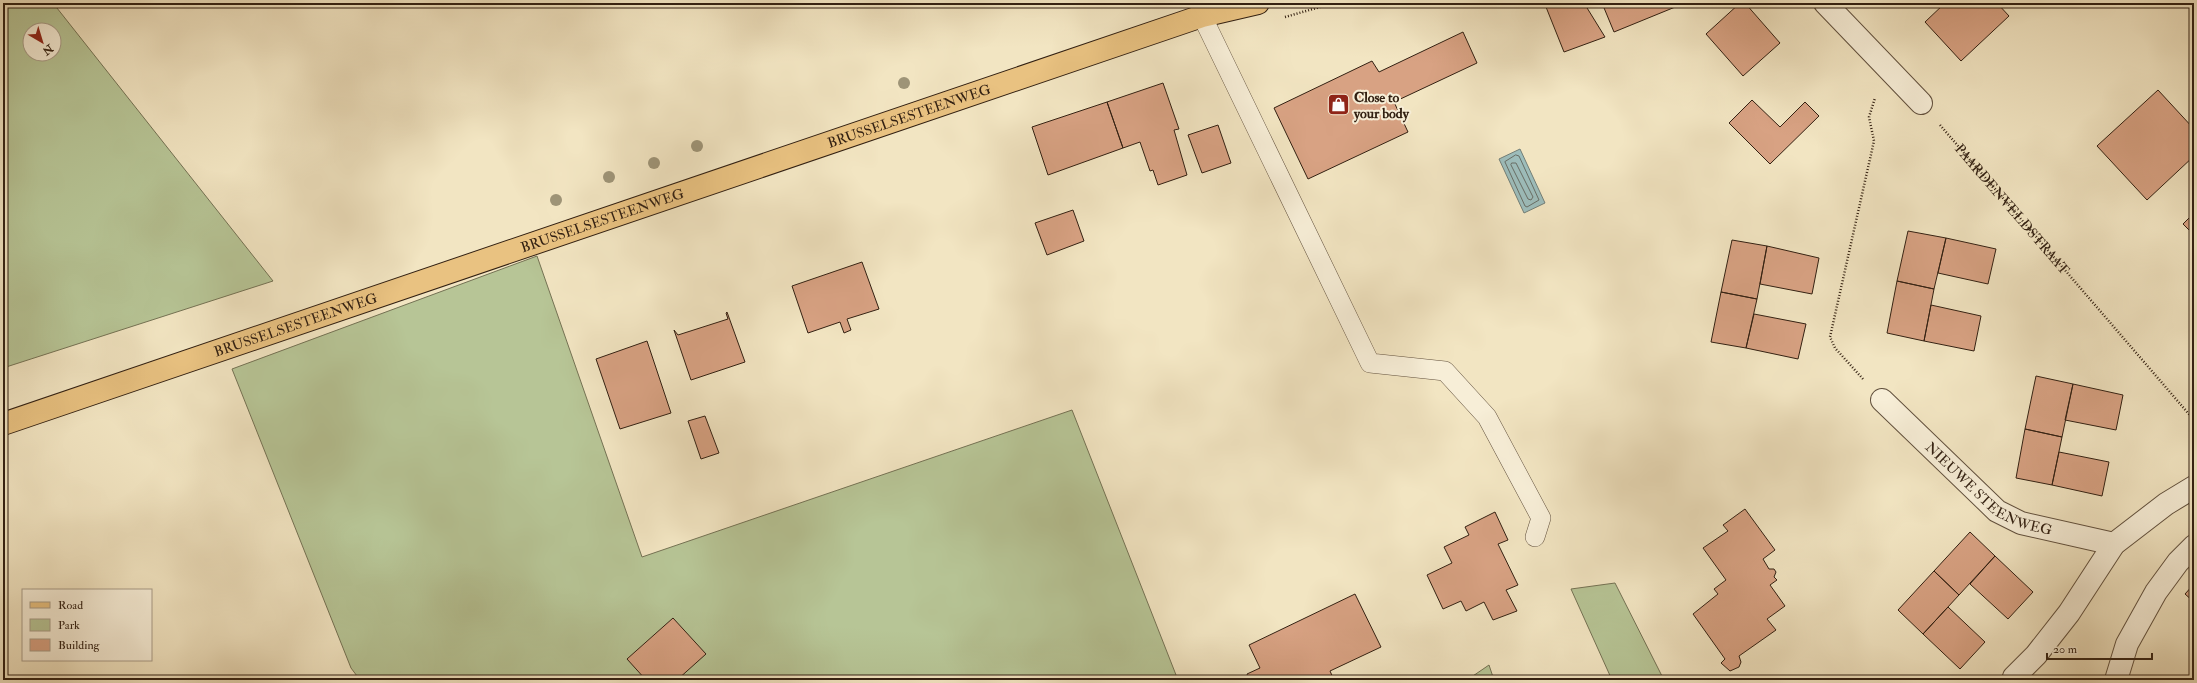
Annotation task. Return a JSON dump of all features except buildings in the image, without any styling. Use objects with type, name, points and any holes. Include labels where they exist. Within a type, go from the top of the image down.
[{"type":"main road","name":"BRUSSELSESTEENWEG","points":[[1202,16],[1230,3]]},
{"type":"main road","name":"BRUSSELSESTEENWEG","points":[[3,424],[1202,16],[1258,3]]},
{"type":"street","points":[[1825,3],[1921,103]]},
{"type":"street","name":"NIEUWE STEENWEG","points":[[1882,400],[1997,511],[2021,523],[2114,544]]},
{"type":"street","points":[[2014,676],[2036,655],[2069,613],[2114,544],[2166,504],[2194,487]]},
{"type":"street","points":[[2116,680],[2127,644],[2156,592],[2178,562],[2194,546]]},
{"type":"lane","points":[[1202,16],[1370,363],[1445,372],[1487,417],[1541,518],[1535,537]]},
{"type":"path","points":[[1882,400],[1835,348],[1830,337],[1874,141],[1869,117],[1885,65]]},
{"type":"path","name":"PAARDENVELDSTRAAT","points":[[1921,103],[2194,420]]},
{"type":"green space","points":[[3,3],[53,3],[273,281],[3,368]]},
{"type":"green space","points":[[537,256],[642,557],[1072,410],[1178,680],[360,680],[351,668],[232,369]]},
{"type":"green space","points":[[1615,583],[1664,680],[1612,680],[1571,589]]},
{"type":"green space","points":[[1489,665],[1494,680],[1467,680]]},
{"type":"water","points":[[1520,149],[1545,203],[1524,213],[1499,159]]},
{"type":"place","name":"Close to your body","points":[[1338,105]]}]
